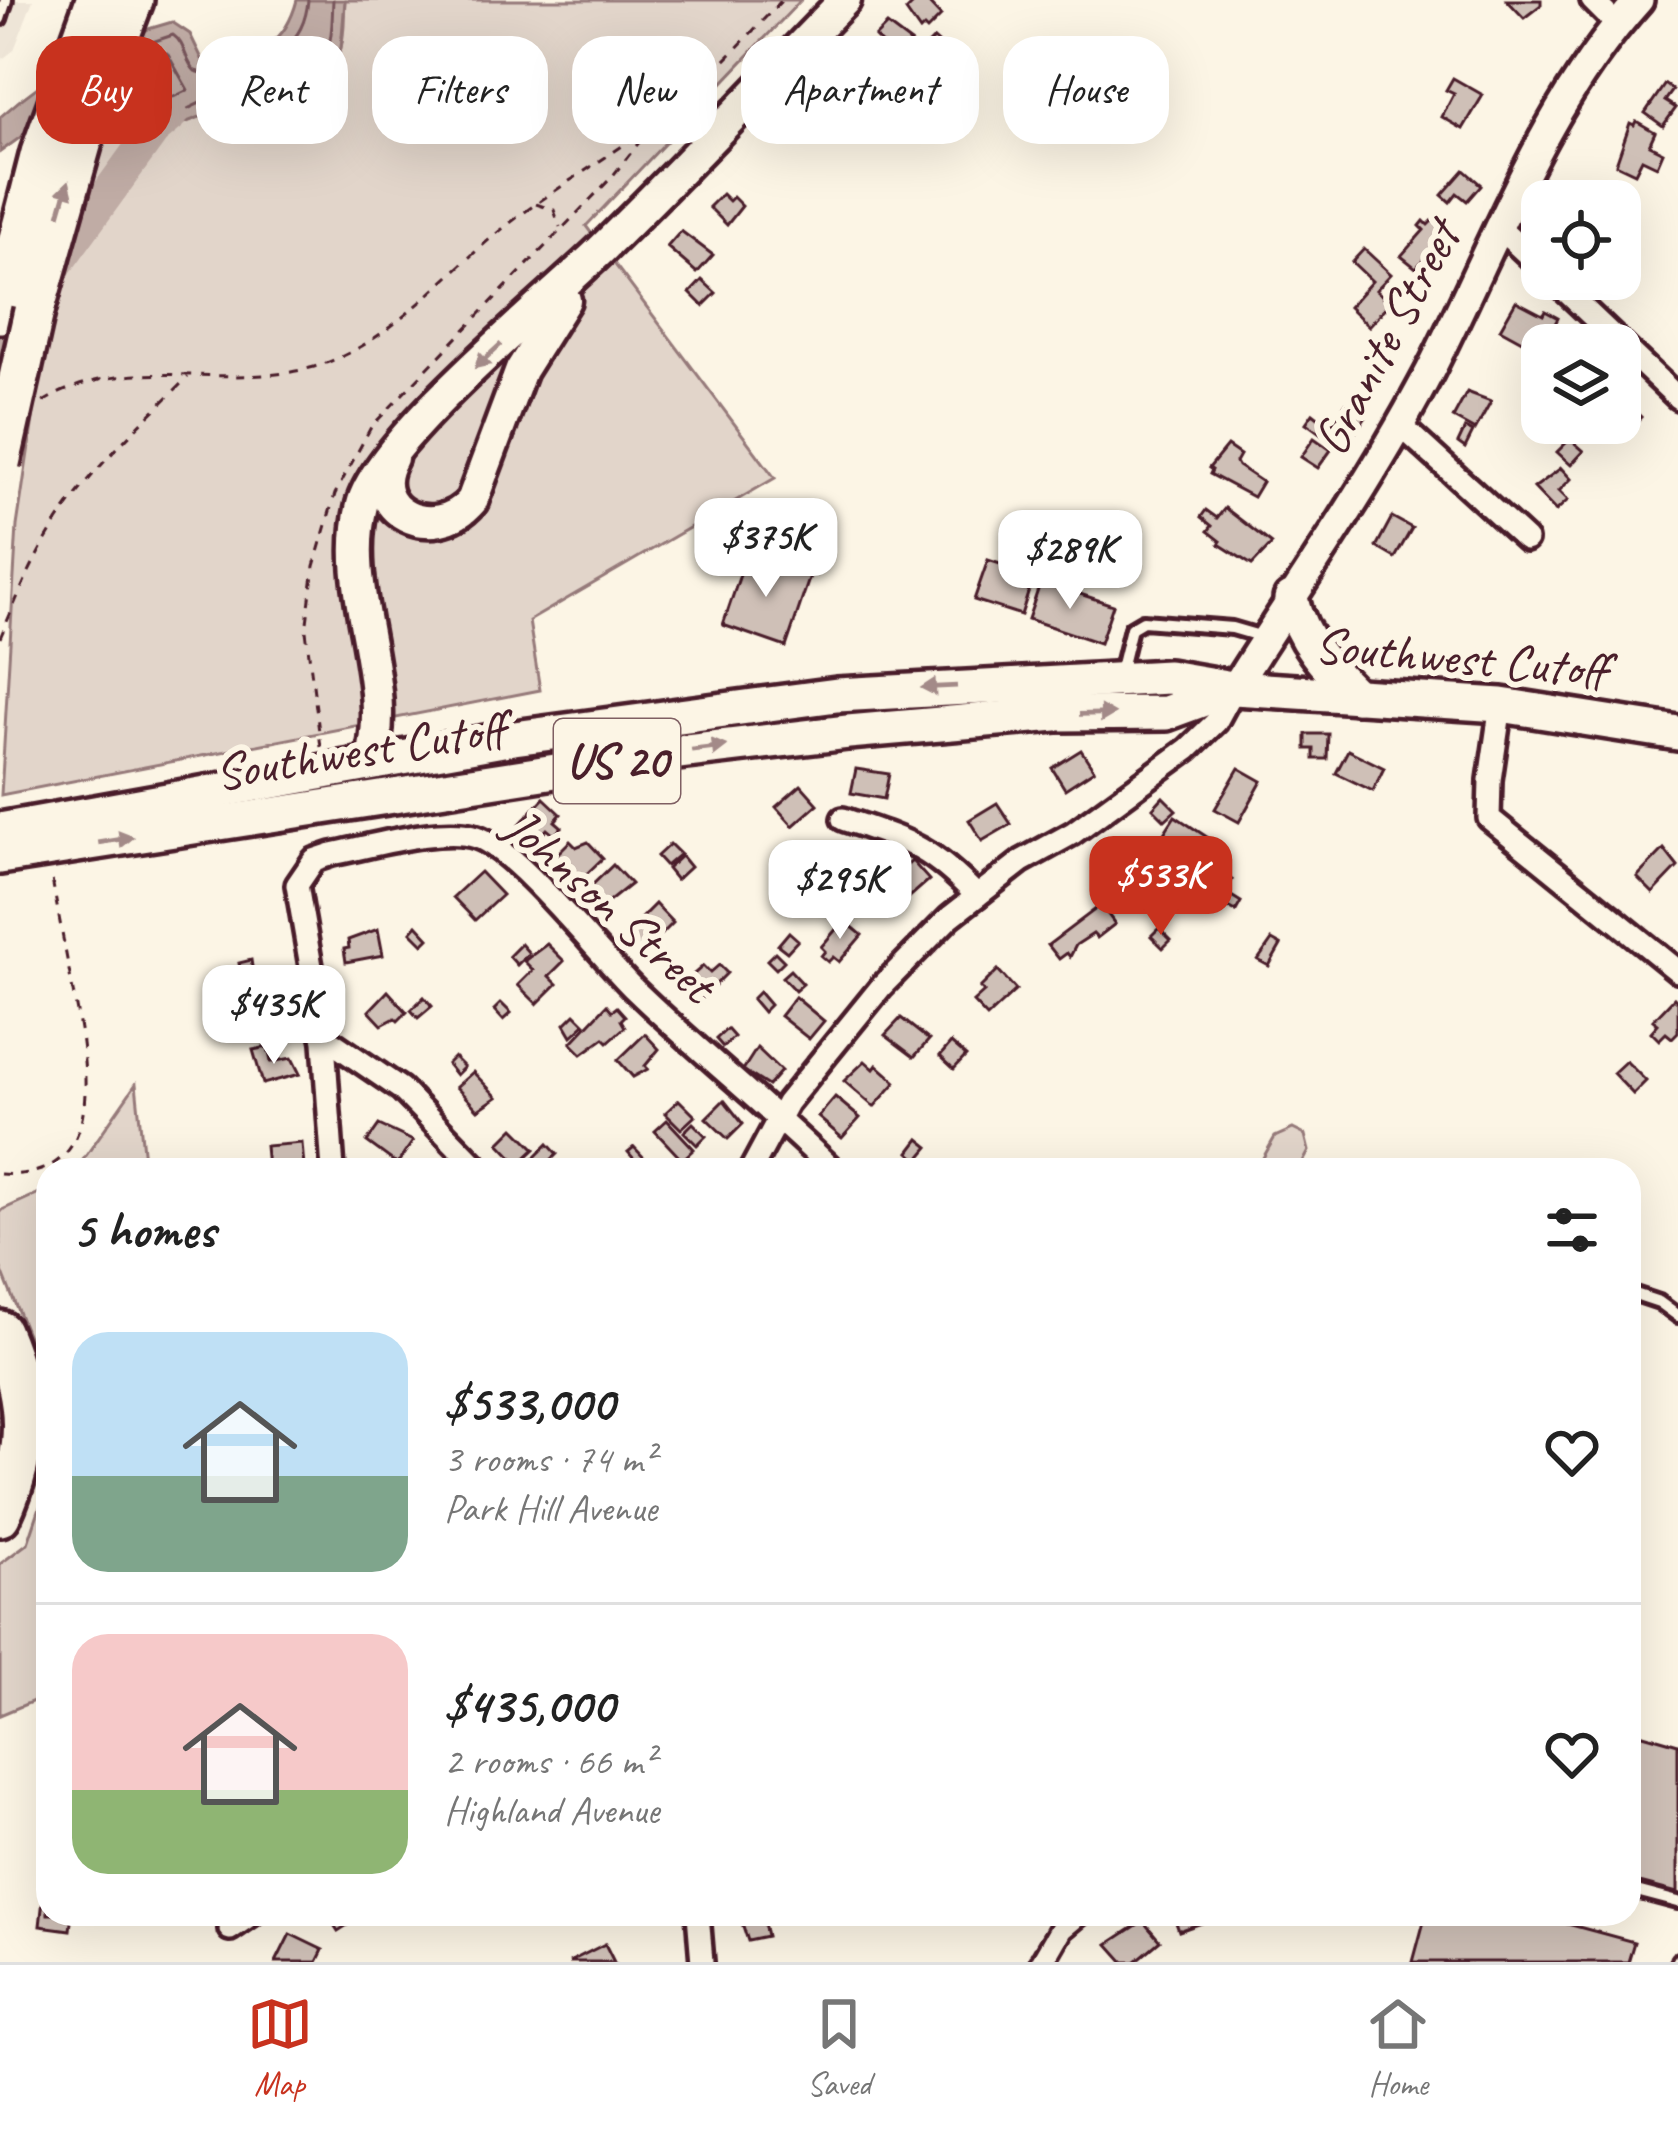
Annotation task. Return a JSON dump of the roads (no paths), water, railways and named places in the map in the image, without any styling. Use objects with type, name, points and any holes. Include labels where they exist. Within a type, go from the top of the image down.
[{"type":"highway","points":[[13,306],[133,0]]},
{"type":"highway","points":[[0,463],[13,306],[41,153],[93,7]]},
{"type":"highway","points":[[0,1331],[23,1405],[25,1438],[16,1478],[0,1516]]},
{"type":"main road","points":[[370,765],[380,718],[354,551],[363,500],[382,465],[845,0]]},
{"type":"main road","points":[[406,436],[387,466],[386,490],[391,501],[404,515],[422,523],[462,513],[472,501],[521,370],[604,247]]},
{"type":"main road","points":[[1291,599],[1306,639],[1326,668],[1356,696]]},
{"type":"main road","name":"Southwest Cutoff","points":[[1,839],[556,732],[784,701],[927,688],[1168,676],[1234,688],[1502,705],[1678,733]]},
{"type":"main road","name":"Southwest Cutoff","points":[[1,839],[48,850],[678,752],[1056,714],[1166,713],[1234,688]]},
{"type":"main road","points":[[784,701],[791,739]]},
{"type":"street","points":[[1592,0],[1617,25]]},
{"type":"street","name":"Granite Street","points":[[976,896],[1136,790],[1216,722],[1399,424],[1567,94],[1639,0]]},
{"type":"street","points":[[1499,228],[1521,248]]},
{"type":"street","points":[[1575,300],[1678,398]]},
{"type":"street","points":[[1399,424],[1526,540]]},
{"type":"street","points":[[1502,705],[1489,818],[1678,971]]},
{"type":"street","points":[[757,1158],[778,1116],[881,987],[976,896],[947,865],[917,844],[843,819]]},
{"type":"street","name":"Johnson Street","points":[[323,1036],[297,885],[304,870],[314,860],[332,854],[456,833],[488,841],[635,990],[821,1158]]},
{"type":"street","points":[[323,1036],[332,1158]]},
{"type":"street","points":[[323,1036],[401,1089],[468,1158]]},
{"type":"street","points":[[230,1929],[234,1926]]},
{"type":"street","points":[[699,1926],[702,1962]]},
{"type":"street","points":[[1042,1962],[1064,1926]]},
{"type":"lane","points":[[0,19],[6,0]]},
{"type":"lane","points":[[1119,679],[1131,628],[1143,621],[1232,628],[1266,638]]},
{"type":"lane","points":[[1641,1296],[1678,1316]]},
{"type":"lane","points":[[1641,1892],[1678,1902]]},
{"type":"water","points":[[297,0],[345,0],[342,36],[279,36]]},
{"type":"water","points":[[172,22],[190,34],[196,46],[196,118],[172,131],[172,36],[132,36]]},
{"type":"water","points":[[36,89],[36,126],[0,152],[0,117]]},
{"type":"waterway","points":[[0,342],[144,144]]}]
